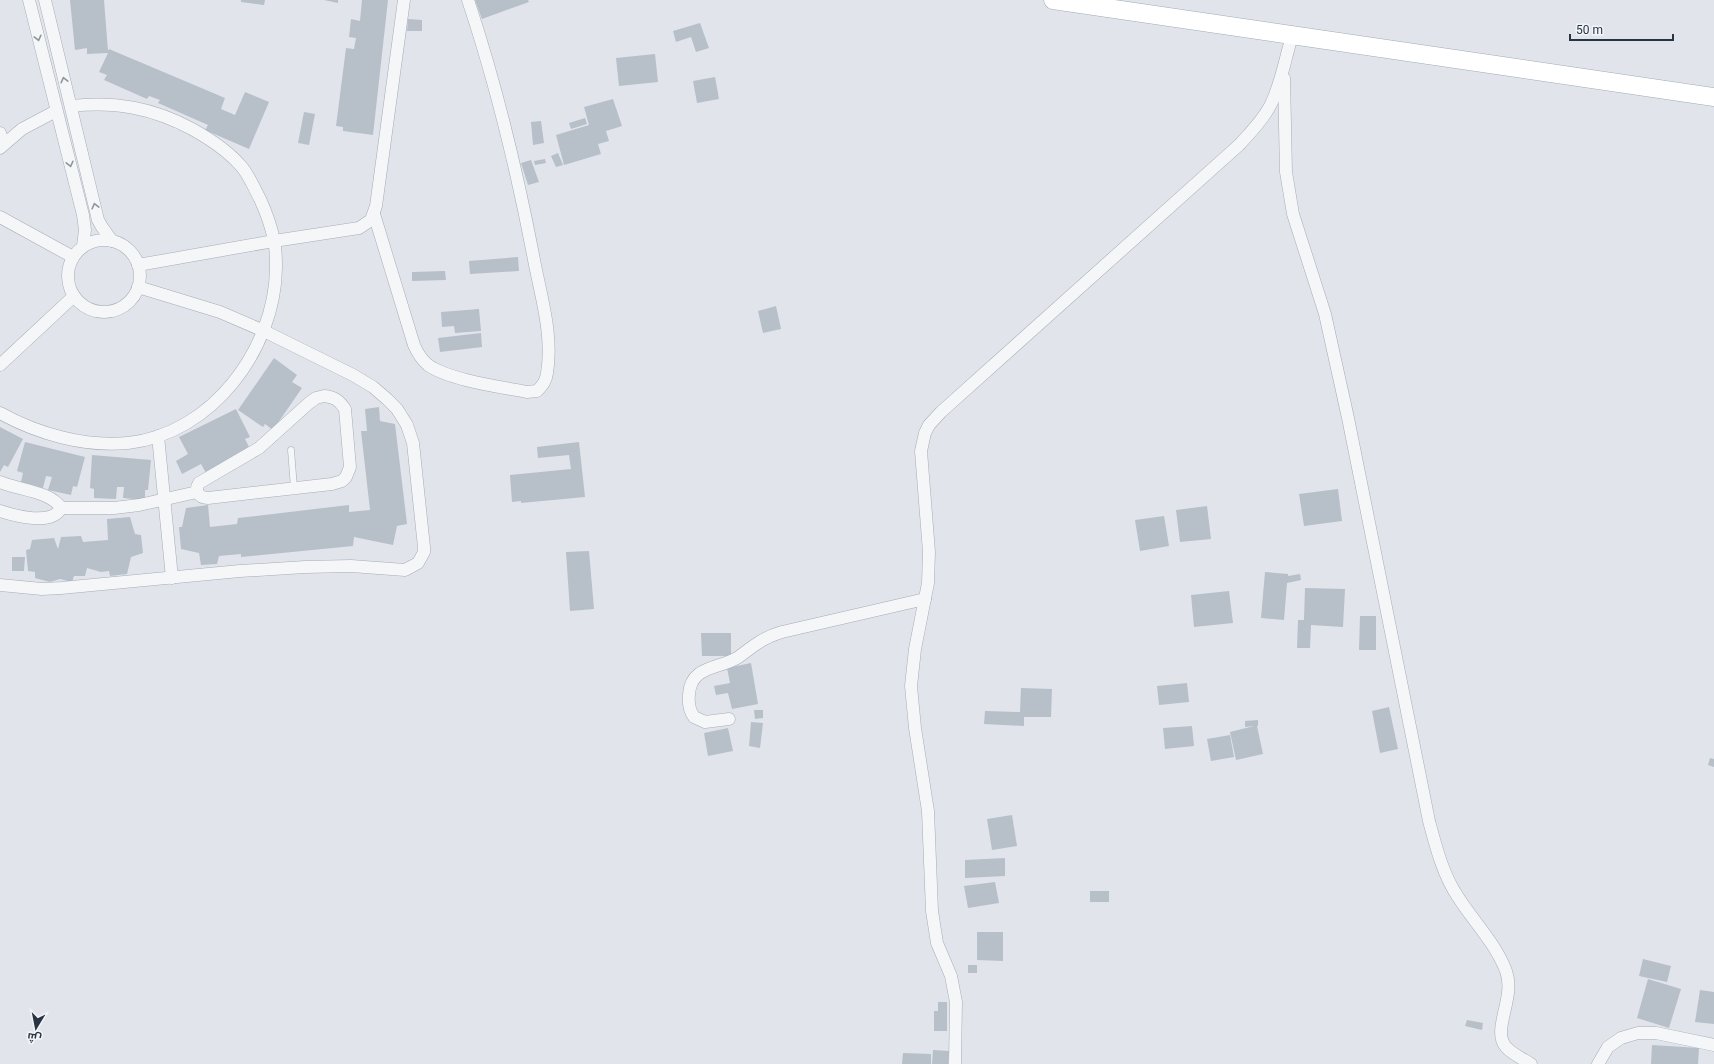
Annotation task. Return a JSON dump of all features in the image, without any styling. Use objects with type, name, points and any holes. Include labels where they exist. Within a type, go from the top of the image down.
[{"type":"main road","points":[[1053,0],[1714,97]]},
{"type":"street","points":[[29,0],[83,215],[85,230],[84,246]]},
{"type":"street","points":[[45,0],[98,220],[112,241]]},
{"type":"street","points":[[404,0],[374,214],[414,345],[422,359],[435,369],[460,377],[527,392],[538,391],[544,383],[547,374],[548,343],[546,323],[521,194],[494,84],[468,0]]},
{"type":"street","points":[[955,1064],[956,1002],[951,976],[938,944],[932,911],[928,811],[915,728],[911,686],[915,649],[928,583],[928,552],[921,451],[925,434],[929,425],[941,412],[1239,145],[1259,123],[1270,105],[1292,36]]},
{"type":"street","points":[[1284,64],[1286,172],[1293,214],[1325,314],[1429,821],[1436,849],[1446,874],[1458,896],[1489,939],[1507,973],[1509,993],[1501,1027],[1501,1038],[1507,1048],[1531,1064]]},
{"type":"street","points":[[0,413],[18,423],[45,432],[71,439],[98,443],[129,442],[158,436],[185,424],[207,409],[226,391],[245,367],[264,331],[272,306],[276,279],[274,241],[265,209],[242,166],[210,139],[180,122],[152,112],[119,104],[86,104],[71,106]]},
{"type":"street","points":[[1,142],[56,111]]},
{"type":"street","points":[[138,265],[274,241],[359,228],[366,225],[374,214]]},
{"type":"street","points":[[0,217],[73,257]]},
{"type":"street","points":[[102,240],[112,241],[123,246],[132,254],[138,265],[140,276],[138,287],[128,301],[114,310],[103,312],[92,310],[82,304],[74,296],[68,277],[69,266],[73,257],[84,246],[92,242],[102,240]]},
{"type":"street","points":[[0,585],[42,589],[305,566],[351,566],[405,570],[418,563],[424,552],[413,443],[407,425],[397,409],[373,387],[353,375],[264,331],[220,312],[138,287]]},
{"type":"street","points":[[0,365],[74,296]]},
{"type":"street","points":[[324,396],[333,397],[340,402],[345,409],[350,462],[349,472],[346,477],[337,483],[204,498],[197,492],[199,483],[259,448],[316,398],[324,396]]},
{"type":"street","points":[[158,436],[172,578]]},
{"type":"street","points":[[0,482],[15,488],[44,495],[53,499],[61,508]]},
{"type":"street","points":[[61,508],[114,508],[139,505],[197,492]]},
{"type":"street","points":[[0,511],[12,515],[36,518],[49,517],[58,513],[61,508]]},
{"type":"street","points":[[729,719],[705,722],[694,717],[689,707],[689,690],[692,681],[698,674],[708,668],[737,658],[768,637],[782,632],[925,599]]},
{"type":"street","points":[[1598,1064],[1608,1047],[1621,1038],[1638,1033],[1656,1033],[1714,1044]]},
{"type":"lane","points":[[291,450],[294,488]]},
{"type":"building","points":[[70,0],[104,0],[108,51],[109,49],[225,98],[221,109],[235,115],[245,92],[269,102],[249,149],[205,130],[208,125],[158,103],[160,100],[149,96],[147,99],[104,80],[107,75],[99,72],[108,53],[87,54],[87,48],[75,50]]},
{"type":"building","points":[[241,0],[265,0],[264,5],[241,2]]},
{"type":"building","points":[[324,0],[338,0],[338,3]]},
{"type":"building","points":[[362,0],[388,0],[373,135],[343,131],[343,127],[336,126],[346,48],[354,49],[356,38],[349,37],[351,19],[360,21]]},
{"type":"building","points":[[475,0],[528,0],[529,2],[482,19]]},
{"type":"building","points":[[408,19],[422,20],[422,31],[407,31]]},
{"type":"building","points":[[700,23],[709,48],[696,52],[691,37],[676,42],[673,31]]},
{"type":"building","points":[[655,54],[658,82],[619,86],[616,58]]},
{"type":"building","points":[[715,77],[719,99],[697,103],[693,81]]},
{"type":"building","points":[[613,99],[622,126],[606,131],[609,141],[598,144],[601,154],[564,165],[556,135],[589,125],[584,107]]},
{"type":"building","points":[[304,112],[315,114],[309,145],[298,143]]},
{"type":"building","points":[[585,118],[587,124],[571,129],[569,123]]},
{"type":"building","points":[[541,121],[544,143],[533,145],[531,122]]},
{"type":"building","points":[[558,153],[563,165],[556,167],[551,156]]},
{"type":"building","points":[[545,159],[546,163],[535,165],[534,161]]},
{"type":"building","points":[[531,160],[539,182],[528,185],[521,163]]},
{"type":"building","points":[[518,257],[519,271],[470,274],[469,261]]},
{"type":"building","points":[[445,271],[446,280],[412,281],[412,272]]},
{"type":"building","points":[[776,306],[781,329],[763,333],[758,311]]},
{"type":"building","points":[[479,309],[481,331],[455,333],[454,326],[442,327],[441,312]]},
{"type":"building","points":[[481,333],[482,347],[440,352],[438,338]]},
{"type":"building","points":[[274,358],[297,375],[292,382],[302,388],[273,430],[265,424],[263,427],[238,410]]},
{"type":"building","points":[[379,407],[380,421],[395,424],[407,524],[397,526],[393,545],[354,537],[353,546],[241,557],[241,554],[219,556],[217,564],[201,565],[199,553],[181,549],[179,527],[182,527],[186,508],[208,505],[210,527],[237,524],[238,518],[349,505],[349,512],[370,510],[361,431],[367,431],[365,409]]},
{"type":"building","points":[[236,409],[250,437],[245,439],[250,449],[206,473],[201,464],[182,474],[176,461],[188,454],[179,437]]},
{"type":"building","points":[[0,427],[23,439],[8,467],[4,465],[0,472]]},
{"type":"building","points":[[25,442],[85,457],[77,487],[73,486],[71,495],[48,490],[52,477],[46,476],[43,488],[21,482],[23,473],[17,471]]},
{"type":"building","points":[[579,442],[585,497],[521,503],[521,501],[512,502],[510,475],[571,469],[569,455],[538,458],[537,447]]},
{"type":"building","points":[[92,455],[151,460],[148,490],[145,490],[145,500],[123,498],[124,487],[117,487],[116,499],[94,498],[94,489],[90,488]]},
{"type":"building","points":[[1338,489],[1342,521],[1304,526],[1299,494]]},
{"type":"building","points":[[1207,506],[1211,539],[1180,542],[1176,510]]},
{"type":"building","points":[[1164,516],[1169,546],[1140,551],[1135,520]]},
{"type":"building","points":[[130,517],[135,534],[141,535],[143,553],[131,557],[127,574],[110,576],[109,571],[101,572],[87,568],[85,576],[74,576],[72,582],[60,579],[50,582],[35,578],[35,572],[28,571],[26,550],[30,549],[32,540],[54,538],[58,549],[61,537],[81,536],[83,542],[108,540],[107,519]]},
{"type":"building","points":[[589,551],[594,609],[570,611],[566,552]]},
{"type":"building","points":[[12,557],[25,557],[24,571],[12,571]]},
{"type":"building","points":[[1265,572],[1288,574],[1288,576],[1300,574],[1301,580],[1287,583],[1284,620],[1261,618]]},
{"type":"building","points":[[1305,588],[1345,589],[1343,627],[1311,625],[1310,648],[1297,648],[1298,620],[1304,620]]},
{"type":"building","points":[[1229,591],[1233,623],[1194,627],[1191,595]]},
{"type":"building","points":[[1360,616],[1376,616],[1376,650],[1359,650]]},
{"type":"building","points":[[701,633],[731,633],[731,656],[702,656]]},
{"type":"building","points":[[751,663],[758,704],[732,709],[728,693],[716,695],[714,686],[730,683],[727,668]]},
{"type":"building","points":[[1187,683],[1189,702],[1159,705],[1157,686]]},
{"type":"building","points":[[1021,688],[1052,689],[1051,717],[1024,717],[1024,726],[984,724],[985,711],[1020,712]]},
{"type":"building","points":[[1389,707],[1398,749],[1380,753],[1372,711]]},
{"type":"building","points":[[754,710],[763,710],[763,718],[755,719]]},
{"type":"building","points":[[1258,720],[1257,726],[1263,754],[1236,760],[1230,732],[1254,726],[1245,727],[1245,721]]},
{"type":"building","points":[[751,722],[763,723],[760,748],[749,746]]},
{"type":"building","points":[[1192,726],[1194,746],[1165,749],[1163,728]]},
{"type":"building","points":[[728,728],[733,751],[708,756],[704,733]]},
{"type":"building","points":[[1230,735],[1234,757],[1211,761],[1207,739]]},
{"type":"building","points":[[1710,758],[1714,759],[1714,767],[1708,765]]},
{"type":"building","points":[[1012,815],[1017,846],[992,850],[987,819]]},
{"type":"building","points":[[1005,858],[1005,876],[965,878],[965,860]]},
{"type":"building","points":[[995,882],[999,903],[968,908],[964,886]]},
{"type":"building","points":[[1090,891],[1109,891],[1109,902],[1090,902]]},
{"type":"building","points":[[977,932],[1003,932],[1003,961],[977,960]]},
{"type":"building","points":[[1643,959],[1671,966],[1667,982],[1639,976]]},
{"type":"building","points":[[968,965],[977,965],[977,973],[968,973]]},
{"type":"building","points":[[1648,979],[1681,989],[1669,1028],[1637,1018]]},
{"type":"building","points":[[1700,990],[1714,992],[1714,1024],[1695,1022]]},
{"type":"building","points":[[938,1002],[947,1002],[947,1031],[934,1031],[934,1011],[938,1011]]},
{"type":"building","points":[[1467,1020],[1483,1023],[1482,1030],[1465,1026]]},
{"type":"building","points":[[1652,1045],[1699,1048],[1698,1064],[1651,1064]]},
{"type":"building","points":[[933,1050],[949,1051],[948,1064],[932,1064]]},
{"type":"building","points":[[903,1053],[931,1054],[931,1064],[902,1064]]}]
